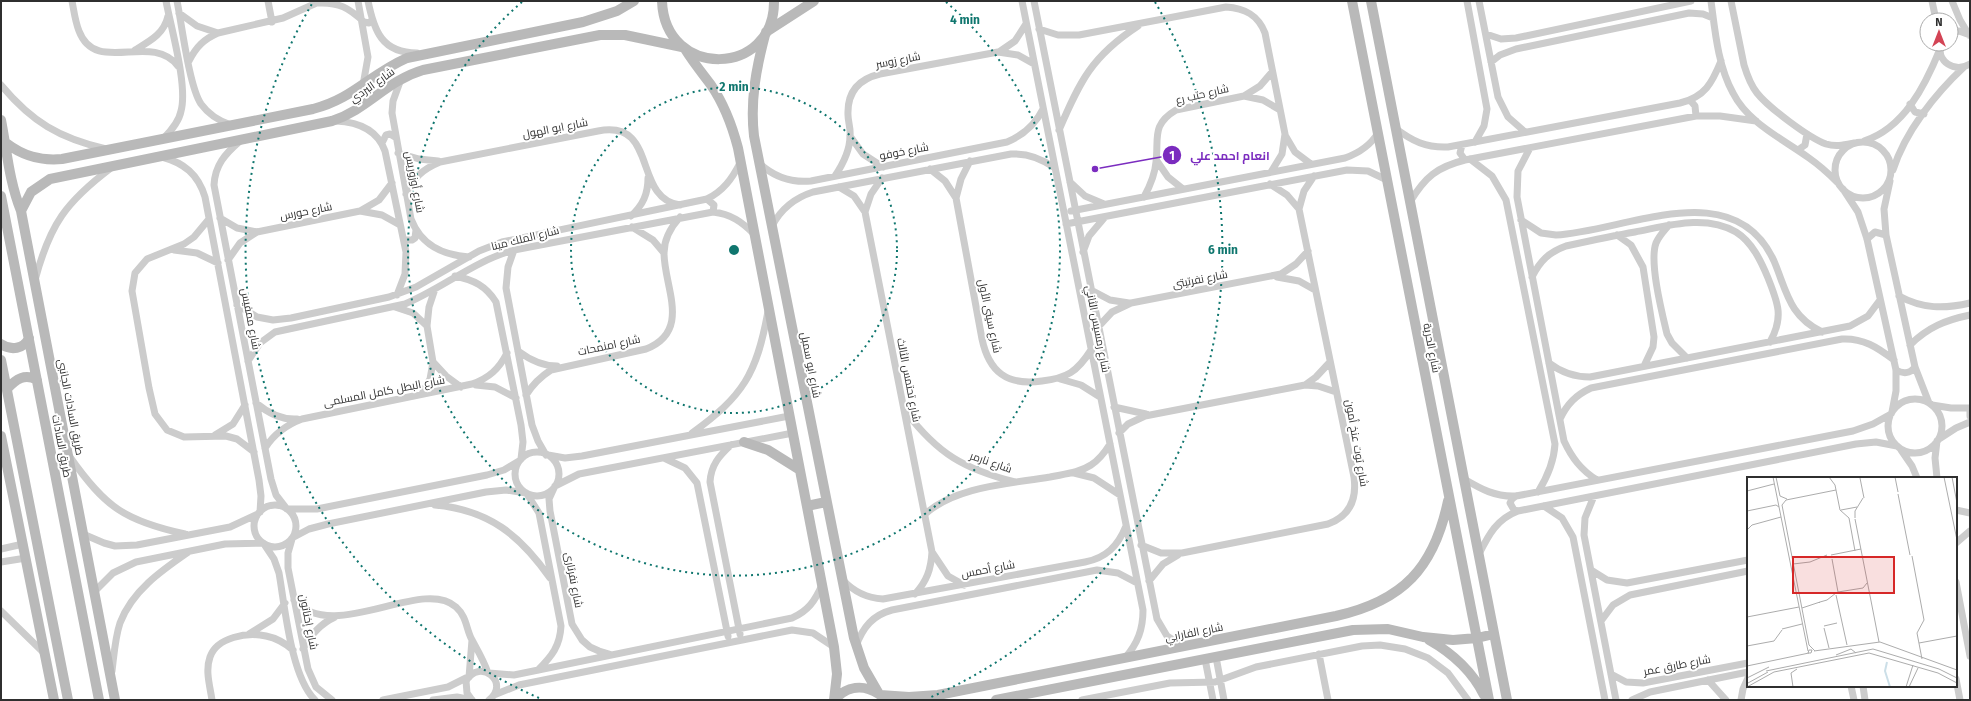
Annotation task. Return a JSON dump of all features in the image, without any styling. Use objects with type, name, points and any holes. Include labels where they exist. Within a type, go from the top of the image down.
[{"type":"street","points":[[72,1],[79,32],[86,42],[95,49],[106,53],[118,53],[135,50],[160,53],[174,61],[179,68]]},
{"type":"street","points":[[162,139],[177,122],[183,101],[182,85],[166,1]]},
{"type":"street","points":[[177,1],[193,82],[198,98],[207,111],[219,120],[234,125]]},
{"type":"street","points":[[268,1],[272,22]]},
{"type":"street","points":[[358,1],[368,57],[363,85]]},
{"type":"street","points":[[368,1],[372,20],[380,36],[392,47],[409,53],[428,53]]},
{"type":"street","name":"شارع البردي","points":[[6,143],[27,156],[50,160],[110,150],[291,114],[332,104],[350,95],[395,63],[428,53],[589,20],[617,11],[634,1]]},
{"type":"street","points":[[662,1],[662,13],[666,26],[710,84],[724,108],[734,134],[834,647],[837,674],[834,700]]},
{"type":"street","name":"شارع ابو سمبل","points":[[774,1],[771,21],[766,34],[754,86],[752,102],[754,136],[856,646],[864,668],[881,696]]},
{"type":"street","points":[[683,48],[696,56],[708,59],[722,60],[734,58],[751,48],[766,34],[814,1]]},
{"type":"street","name":"شارع رمسيس الثاني","points":[[1022,1],[1143,610],[1143,621],[1140,636],[1132,650],[1125,658]]},
{"type":"street","name":"شارع رمسيس الثاني","points":[[1034,1],[1154,608],[1161,628],[1174,642],[1182,646]]},
{"type":"street","name":"شارع الحرية","points":[[1352,1],[1488,700]]},
{"type":"street","name":"شارع الحرية","points":[[1371,1],[1382,64],[1507,700]]},
{"type":"street","points":[[1467,1],[1487,100],[1484,126],[1475,142]]},
{"type":"street","points":[[1479,1],[1498,97],[1508,117],[1525,132]]},
{"type":"street","points":[[1486,34],[1501,38],[1516,38],[1691,1]]},
{"type":"street","points":[[1710,1],[1721,61],[1733,94],[1756,121],[1798,150],[1837,182],[1858,212],[1867,239],[1896,370],[1896,391],[1888,431],[1912,466],[1917,477]]},
{"type":"street","points":[[1731,1],[1744,65],[1751,84],[1767,104],[1807,134],[1827,144],[1845,145],[1863,142],[1872,143],[1884,151],[1891,163],[1892,172]]},
{"type":"street","points":[[1932,1],[1934,12]]},
{"type":"street","points":[[1952,1],[1960,20],[1970,35]]},
{"type":"street","points":[[189,61],[200,43],[218,33],[272,22],[295,14],[319,2],[337,4],[346,7],[366,23],[372,20]]},
{"type":"street","points":[[1039,29],[1048,33],[1068,36],[1226,7],[1243,9],[1256,18],[1262,25],[1285,134],[1296,152],[1311,164]]},
{"type":"street","points":[[1024,13],[1028,9],[1035,11]]},
{"type":"street","points":[[180,13],[197,26],[218,33]]},
{"type":"street","points":[[1491,62],[1500,55],[1516,49],[1689,13],[1703,14],[1713,18]]},
{"type":"street","points":[[135,50],[158,35],[167,22],[169,14]]},
{"type":"street","name":"شارع زوسر","points":[[998,52],[1015,41],[1026,24]]},
{"type":"street","points":[[1059,130],[1078,87],[1087,71],[1111,45],[1140,24]]},
{"type":"street","points":[[1959,31],[1970,35]]},
{"type":"street","name":"شارع البردي","points":[[21,211],[31,192],[50,179],[332,121],[358,110],[401,78],[423,70],[600,35],[625,35],[683,48]]},
{"type":"street","points":[[481,42],[483,58]]},
{"type":"street","name":"شارع زوسر","points":[[835,176],[846,157],[850,135],[848,115],[850,96],[854,89],[865,79],[880,74],[998,52],[1018,55],[1034,64]]},
{"type":"street","points":[[1863,142],[1874,138],[1891,127],[1910,104],[1930,71],[1938,52]]},
{"type":"street","points":[[1941,52],[1943,60],[1947,64],[1959,68],[1968,66]]},
{"type":"street","points":[[1395,128],[1411,140],[1426,146],[1437,147],[1462,145],[1690,100],[1698,97],[1710,86],[1721,61]]},
{"type":"street","points":[[1365,68],[1382,64]]},
{"type":"street","points":[[1936,477],[1935,458],[1938,440],[1941,433],[1941,421],[1936,409],[1930,404],[1915,367],[1886,235],[1884,209],[1892,172],[1900,151],[1924,114],[1949,81],[1968,66]]},
{"type":"street","name":"شارع حتب رع","points":[[1144,197],[1152,180],[1157,161],[1156,135],[1163,120],[1168,115],[1176,110],[1244,96],[1260,86],[1272,72]]},
{"type":"street","name":"شارع أوزوريس","points":[[401,78],[393,101],[392,113],[395,137],[411,219],[416,230],[424,240],[439,251],[457,256],[469,257]]},
{"type":"street","points":[[182,85],[188,87],[193,82]]},
{"type":"street","points":[[1,85],[24,110],[62,136],[110,150]]},
{"type":"street","name":"شارع حتب رع","points":[[1244,96],[1263,100],[1280,110]]},
{"type":"street","points":[[1487,100],[1493,100],[1498,97]]},
{"type":"street","points":[[1690,100],[1696,109],[1696,116]]},
{"type":"street","points":[[1910,104],[1915,112],[1924,114]]},
{"type":"street","name":"شارع خوفو","points":[[759,163],[766,170],[782,179],[801,182],[810,181],[1007,142],[1025,133],[1032,126],[1043,109]]},
{"type":"street","points":[[291,114],[293,130]]},
{"type":"street","points":[[1410,202],[1428,177],[1439,169],[1468,160],[1696,116],[1726,116],[1756,121]]},
{"type":"street","name":"طريق السادات الجانبى","points":[[1,120],[6,143],[10,177],[13,192],[21,211],[25,239],[95,591],[115,700]]},
{"type":"street","points":[[332,121],[352,122],[362,125],[370,130],[382,143],[386,135],[390,134],[395,137]]},
{"type":"street","name":"شارع ابو الهول","points":[[406,194],[419,174],[431,165],[440,162],[605,129],[614,129],[630,136],[636,143],[645,161],[648,175],[658,193],[666,200],[674,204],[684,206]]},
{"type":"street","points":[[1064,213],[1345,158],[1361,151],[1374,139],[1378,133]]},
{"type":"street","points":[[1271,172],[1282,154],[1285,134]]},
{"type":"street","points":[[1798,150],[1805,145],[1807,134]]},
{"type":"street","name":"شارع زوسر","points":[[850,135],[863,154],[883,167]]},
{"type":"street","name":"شارع ممفيس","points":[[241,140],[226,153],[217,168],[214,185],[273,487],[286,508]]},
{"type":"street","name":"شارع أوزوريس","points":[[382,143],[404,240],[406,263],[405,274],[397,295]]},
{"type":"street","points":[[1837,182],[1835,173],[1839,155],[1854,143]]},
{"type":"street","points":[[997,144],[1000,148],[1000,155]]},
{"type":"street","points":[[1462,145],[1460,153],[1468,160],[1482,166],[1492,176],[1506,200],[1555,444],[1549,473],[1538,492]]},
{"type":"street","points":[[126,146],[129,162]]},
{"type":"street","points":[[1530,148],[1518,171],[1517,197],[1564,441],[1573,459],[1580,467],[1597,480]]},
{"type":"street","name":"شارع ابو الهول","points":[[398,153],[419,159],[440,162]]},
{"type":"street","name":"شارع خوفو","points":[[772,227],[788,204],[804,194],[839,186],[1011,154],[1030,155],[1043,160],[1055,168]]},
{"type":"street","name":"شارع ممفيس","points":[[159,156],[183,164],[197,178],[202,187],[261,488],[259,513]]},
{"type":"street","name":"شارع سيتى الأول","points":[[956,198],[961,179],[970,161]]},
{"type":"street","points":[[1157,161],[1168,177],[1183,189]]},
{"type":"street","points":[[1330,161],[1334,166],[1332,173]]},
{"type":"street","name":"شارع الملك مينا","points":[[237,305],[257,317],[273,320],[291,318],[397,295],[421,285],[490,246],[514,239],[684,206],[707,199],[724,189],[740,163]]},
{"type":"street","points":[[34,284],[48,238],[64,211],[85,188],[115,165]]},
{"type":"street","name":"شارع سيتى الأول","points":[[930,169],[945,181],[956,198],[982,339],[988,360],[1002,375],[1021,382],[1060,379],[1081,386],[1100,397]]},
{"type":"street","points":[[1066,224],[1270,184],[1357,169],[1373,173],[1387,180]]},
{"type":"street","name":"شارع ابو الهول","points":[[632,216],[645,198],[648,175]]},
{"type":"street","name":"شارع توت عنخ أمون","points":[[1142,545],[1161,553],[1182,553],[1328,524],[1336,521],[1347,512],[1354,499],[1355,484],[1299,209],[1304,191],[1314,176]]},
{"type":"street","points":[[865,212],[871,194],[882,178]]},
{"type":"street","points":[[810,181],[807,188],[813,192]]},
{"type":"street","points":[[1069,181],[1086,196],[1106,204]]},
{"type":"street","points":[[1842,189],[1854,197],[1868,198],[1877,195],[1885,189],[1890,181]]},
{"type":"street","name":"شارع حورس","points":[[228,260],[240,243],[257,232],[360,211],[379,200],[392,183]]},
{"type":"street","points":[[1214,183],[1216,195]]},
{"type":"street","points":[[1270,184],[1286,195],[1299,209]]},
{"type":"street","name":"شارع تحتمس الثالث","points":[[839,186],[854,196],[865,212],[925,514],[932,552],[928,576],[915,594]]},
{"type":"street","name":"طريق السادات","points":[[1,196],[99,700]]},
{"type":"street","points":[[1506,200],[1511,196],[1517,197]]},
{"type":"street","points":[[707,199],[712,201],[714,205],[713,212]]},
{"type":"street","name":"شارع حورس","points":[[360,211],[382,215],[400,224]]},
{"type":"street","name":"شارع الملك مينا","points":[[248,361],[267,337],[275,332],[292,327],[395,307],[415,300],[456,276],[494,257],[514,250],[632,226],[713,212],[722,213],[735,218],[754,234]]},
{"type":"street","points":[[1521,220],[1541,233],[1564,235],[1680,213],[1706,213],[1719,215],[1741,223],[1759,238],[1774,261],[1789,302],[1806,323],[1822,332]]},
{"type":"street","points":[[1717,225],[1719,215]]},
{"type":"street","name":"شارع امنمحات","points":[[526,395],[541,376],[552,370],[563,366],[646,349],[663,339],[672,322],[673,312],[664,253],[670,230],[680,217]]},
{"type":"street","points":[[1083,252],[1089,236],[1106,217]]},
{"type":"street","name":"شارع حورس","points":[[220,218],[237,228],[257,232]]},
{"type":"street","points":[[209,219],[194,237],[174,250],[147,259],[135,273],[132,282],[133,301],[153,405],[160,423],[175,434],[184,437],[215,436],[237,439],[254,452]]},
{"type":"street","points":[[1532,278],[1542,261],[1557,249],[1566,246],[1669,225],[1693,222],[1717,225],[1736,232],[1751,246],[1764,268],[1778,304],[1778,324],[1770,342]]},
{"type":"street","points":[[1396,226],[1414,223]]},
{"type":"street","points":[[1669,225],[1656,243],[1654,265],[1665,324],[1672,343],[1687,358]]},
{"type":"street","points":[[632,226],[650,237],[664,253]]},
{"type":"street","points":[[404,240],[412,240],[415,238],[416,230]]},
{"type":"street","points":[[1867,239],[1868,236],[1875,232],[1886,235]]},
{"type":"street","points":[[1564,235],[1563,240],[1566,246]]},
{"type":"street","points":[[1617,235],[1631,245],[1643,267],[1654,327],[1653,347],[1644,366]]},
{"type":"street","points":[[10,242],[25,239]]},
{"type":"street","points":[[174,250],[197,253],[218,263]]},
{"type":"street","points":[[514,250],[506,278],[510,308],[532,425],[538,440],[558,469],[558,481],[554,487]]},
{"type":"street","name":"شارع نفرتيتى","points":[[1273,277],[1293,267],[1308,250]]},
{"type":"street","points":[[1643,267],[1647,264],[1654,265]]},
{"type":"street","points":[[456,276],[475,281],[484,286],[496,302],[523,434],[520,460],[515,476],[518,486],[526,493]]},
{"type":"street","name":"شارع نفرتيتى","points":[[1098,327],[1112,312],[1131,303],[1273,277],[1291,278],[1315,290]]},
{"type":"street","points":[[422,394],[430,379],[434,362],[427,326],[429,307],[435,289]]},
{"type":"street","name":"شارع نفرتيتى","points":[[1091,290],[1110,300],[1131,303]]},
{"type":"street","points":[[766,297],[785,293]]},
{"type":"street","points":[[1899,296],[1921,306],[1933,308],[1957,306],[1969,302]]},
{"type":"street","points":[[1549,363],[1564,373],[1590,377],[1850,326],[1863,319],[1875,308],[1880,300]]},
{"type":"street","points":[[1778,304],[1789,302]]},
{"type":"street","points":[[499,312],[503,306],[510,308]]},
{"type":"street","points":[[1957,306],[1959,317]]},
{"type":"street","points":[[395,307],[413,313],[427,326]]},
{"type":"street","points":[[689,436],[724,409],[746,383],[759,353],[768,307]]},
{"type":"street","points":[[1910,345],[1931,327],[1959,317],[1970,315]]},
{"type":"street","points":[[291,318],[288,322],[292,327]]},
{"type":"street","points":[[1530,321],[1540,318]]},
{"type":"street","points":[[1654,327],[1661,327],[1665,324]]},
{"type":"street","points":[[1839,328],[1843,333],[1842,339]]},
{"type":"street","points":[[1,344],[10,348],[16,348],[27,343],[29,338]]},
{"type":"street","points":[[1560,419],[1569,404],[1576,397],[1591,388],[1842,339],[1857,339],[1871,344],[1894,360]]},
{"type":"street","name":"شارع سيتى الأول","points":[[1060,379],[1078,367],[1091,350]]},
{"type":"street","name":"شارع امنمحات","points":[[518,351],[528,359],[539,364],[563,366]]},
{"type":"street","name":"شارع البطل كامل المسلمى","points":[[256,403],[277,416],[302,419],[472,384],[490,376],[497,369],[507,353]]},
{"type":"street","points":[[1704,354],[1706,365]]},
{"type":"street","points":[[1,360],[68,700]]},
{"type":"street","points":[[434,362],[446,376],[461,387]]},
{"type":"street","points":[[1305,385],[1316,378],[1330,362]]},
{"type":"street","points":[[1896,370],[1900,372],[1909,372],[1915,367]]},
{"type":"street","points":[[7,389],[18,379],[32,377],[37,380]]},
{"type":"street","points":[[1590,377],[1588,382],[1591,388]]},
{"type":"street","name":"شارع البطل كامل المسلمى","points":[[472,384],[495,387],[516,398]]},
{"type":"street","points":[[1119,433],[1133,421],[1151,414],[1305,385],[1324,388],[1336,392]]},
{"type":"street","points":[[1464,479],[1486,492],[1497,495],[1516,496],[1846,432],[1873,424],[1891,413],[1900,404],[1911,400],[1951,408],[1970,409],[1970,416]]},
{"type":"street","points":[[215,436],[233,424],[245,405]]},
{"type":"street","points":[[1114,407],[1151,414]]},
{"type":"street","name":"شارع نارمر","points":[[904,409],[934,444],[953,459],[974,470],[1019,483]]},
{"type":"street","points":[[83,534],[104,543],[126,546],[230,527],[272,505],[286,508],[317,509],[466,480],[496,473],[535,452],[547,455],[573,457],[789,416]]},
{"type":"street","name":"شارع البطل كامل المسلمى","points":[[265,448],[280,430],[302,419]]},
{"type":"street","points":[[1479,554],[1495,525],[1502,519],[1518,511],[1849,445],[1876,442],[1898,447],[1906,451],[1920,452],[1926,450],[1956,428],[1970,422]]},
{"type":"street","points":[[1846,432],[1850,434],[1852,438],[1852,442],[1849,445]]},
{"type":"street","points":[[95,591],[103,581],[124,566],[190,551],[234,543],[282,546],[292,539],[318,526],[497,491],[506,490],[541,496],[578,474],[793,433]]},
{"type":"street","points":[[1,436],[2,453],[26,558],[54,700]]},
{"type":"street","points":[[1555,444],[1561,445],[1564,441]]},
{"type":"street","points":[[744,442],[768,450],[800,470]]},
{"type":"street","name":"شارع نارمر","points":[[925,514],[951,496],[1074,473],[1092,465],[1099,459],[1110,444]]},
{"type":"street","points":[[1440,448],[1457,444]]},
{"type":"street","points":[[732,445],[716,460],[712,467],[710,482],[742,640]]},
{"type":"street","points":[[1737,453],[1739,467]]},
{"type":"street","points":[[68,455],[92,488],[117,510],[147,525],[189,535]]},
{"type":"street","points":[[664,458],[685,468],[697,483],[729,642]]},
{"type":"street","name":"شارع نارمر","points":[[1074,473],[1094,478],[1120,495]]},
{"type":"street","points":[[11,487],[26,483]]},
{"type":"street","name":"شارع نفرتارى","points":[[554,487],[549,499],[550,511],[572,624],[579,637],[590,647],[599,651],[614,654]]},
{"type":"street","name":"شارع نفرتارى","points":[[526,493],[539,513],[561,626],[561,635],[554,652],[538,670]]},
{"type":"street","name":"شارع الفارابي","points":[[834,700],[840,694],[855,687],[864,688],[881,696],[909,697],[938,695],[1346,614],[1372,606],[1399,590],[1411,579],[1430,554],[1443,524],[1449,496]]},
{"type":"street","points":[[1516,496],[1512,498],[1510,503],[1512,508],[1518,511]]},
{"type":"street","points":[[1594,496],[1587,510],[1584,535],[1616,700]]},
{"type":"street","points":[[807,506],[826,502]]},
{"type":"street","points":[[427,504],[452,506],[477,514],[499,525],[519,540],[536,558],[552,581]]},
{"type":"street","points":[[1544,506],[1562,518],[1573,537],[1605,700]]},
{"type":"street","points":[[286,508],[295,519],[296,526],[292,539]]},
{"type":"street","points":[[1957,510],[1970,513]]},
{"type":"street","points":[[259,513],[255,520],[255,533],[264,544]]},
{"type":"street","name":"شارع أحمس","points":[[842,580],[856,592],[874,598],[891,599],[1090,561],[1103,556],[1117,543],[1126,526]]},
{"type":"street","points":[[1957,542],[1970,531]]},
{"type":"street","points":[[1573,537],[1578,533],[1584,535]]},
{"type":"street","name":"شارع إخناتون","points":[[292,539],[288,554],[288,568],[303,649],[311,679],[322,694],[332,700]]},
{"type":"street","points":[[1,549],[23,544]]},
{"type":"street","name":"شارع إخناتون","points":[[264,544],[277,567],[293,650],[302,681],[306,689],[315,700]]},
{"type":"street","points":[[111,677],[117,636],[126,609],[144,587],[190,551]]},
{"type":"street","name":"شارع تحتمس الثالث","points":[[932,552],[948,576],[964,585]]},
{"type":"street","name":"شارع توت عنخ أمون","points":[[1149,581],[1163,564],[1182,553]]},
{"type":"street","points":[[1,562],[26,558]]},
{"type":"street","points":[[1591,570],[1608,580],[1617,582],[1635,582],[1747,560]]},
{"type":"street","points":[[1732,563],[1734,574]]},
{"type":"street","name":"شارع أحمس","points":[[856,646],[863,630],[869,622],[884,612],[1097,570],[1118,573],[1137,583]]},
{"type":"street","points":[[1601,620],[1613,605],[1621,599],[1637,593],[1747,571]]},
{"type":"street","points":[[1020,574],[1022,584]]},
{"type":"street","points":[[1635,582],[1631,588],[1637,593]]},
{"type":"street","points":[[383,700],[448,687],[476,672],[514,675],[792,618],[801,614],[810,607],[817,598],[822,585]]},
{"type":"street","points":[[1957,587],[1970,656]]},
{"type":"street","points":[[294,600],[300,606],[315,614],[337,616],[421,600],[439,599],[456,607],[462,614],[472,640],[481,655],[488,673],[496,683],[492,698]]},
{"type":"street","points":[[247,635],[273,619],[285,603]]},
{"type":"street","points":[[1143,610],[1149,611],[1154,608]]},
{"type":"street","points":[[1,610],[45,654]]},
{"type":"street","points":[[303,649],[316,629],[337,616]]},
{"type":"street","points":[[39,621],[52,618]]},
{"type":"street","points":[[1326,618],[1330,634]]},
{"type":"street","points":[[84,623],[100,620]]},
{"type":"street","points":[[996,700],[1330,634],[1370,628],[1388,629],[1423,637],[1453,640],[1477,638],[1494,634]]},
{"type":"street","points":[[492,698],[519,685],[792,630],[803,630],[822,638],[834,647]]},
{"type":"street","points":[[212,700],[208,671],[210,656],[223,642],[247,635],[257,634],[276,639],[293,650]]},
{"type":"street","points":[[1423,637],[1442,648],[1459,662],[1478,684],[1488,700]]},
{"type":"street","points":[[472,640],[468,677],[465,689],[472,700]]},
{"type":"street","points":[[1082,700],[1107,698],[1170,683],[1210,682],[1221,680],[1256,667],[1319,654],[1368,646],[1393,646],[1417,653],[1438,665],[1456,682],[1468,700]]},
{"type":"street","points":[[1319,654],[1328,700]]},
{"type":"street","points":[[1216,657],[1224,700]]},
{"type":"street","points":[[1205,659],[1213,700]]},
{"type":"street","name":"شارع طارق عمر","points":[[1611,674],[1626,682],[1648,683],[1747,663]]},
{"type":"street","points":[[1069,669],[1072,685]]},
{"type":"street","name":"شارع طارق عمر","points":[[1632,700],[1650,692],[1747,672]]},
{"type":"street","points":[[1708,680],[1726,700]]},
{"type":"street","points":[[1741,700],[1743,689],[1747,680]]},
{"type":"street","points":[[1648,683],[1646,688],[1650,692]]},
{"type":"street","points":[[1957,684],[1960,700]]},
{"type":"street","points":[[1851,687],[1854,700]]},
{"type":"street","points":[[1863,687],[1865,700]]},
{"type":"street","points":[[433,700],[457,697],[472,700]]},
{"type":"place","name":"انعام احمد علي","points":[[1095,169]]}]
